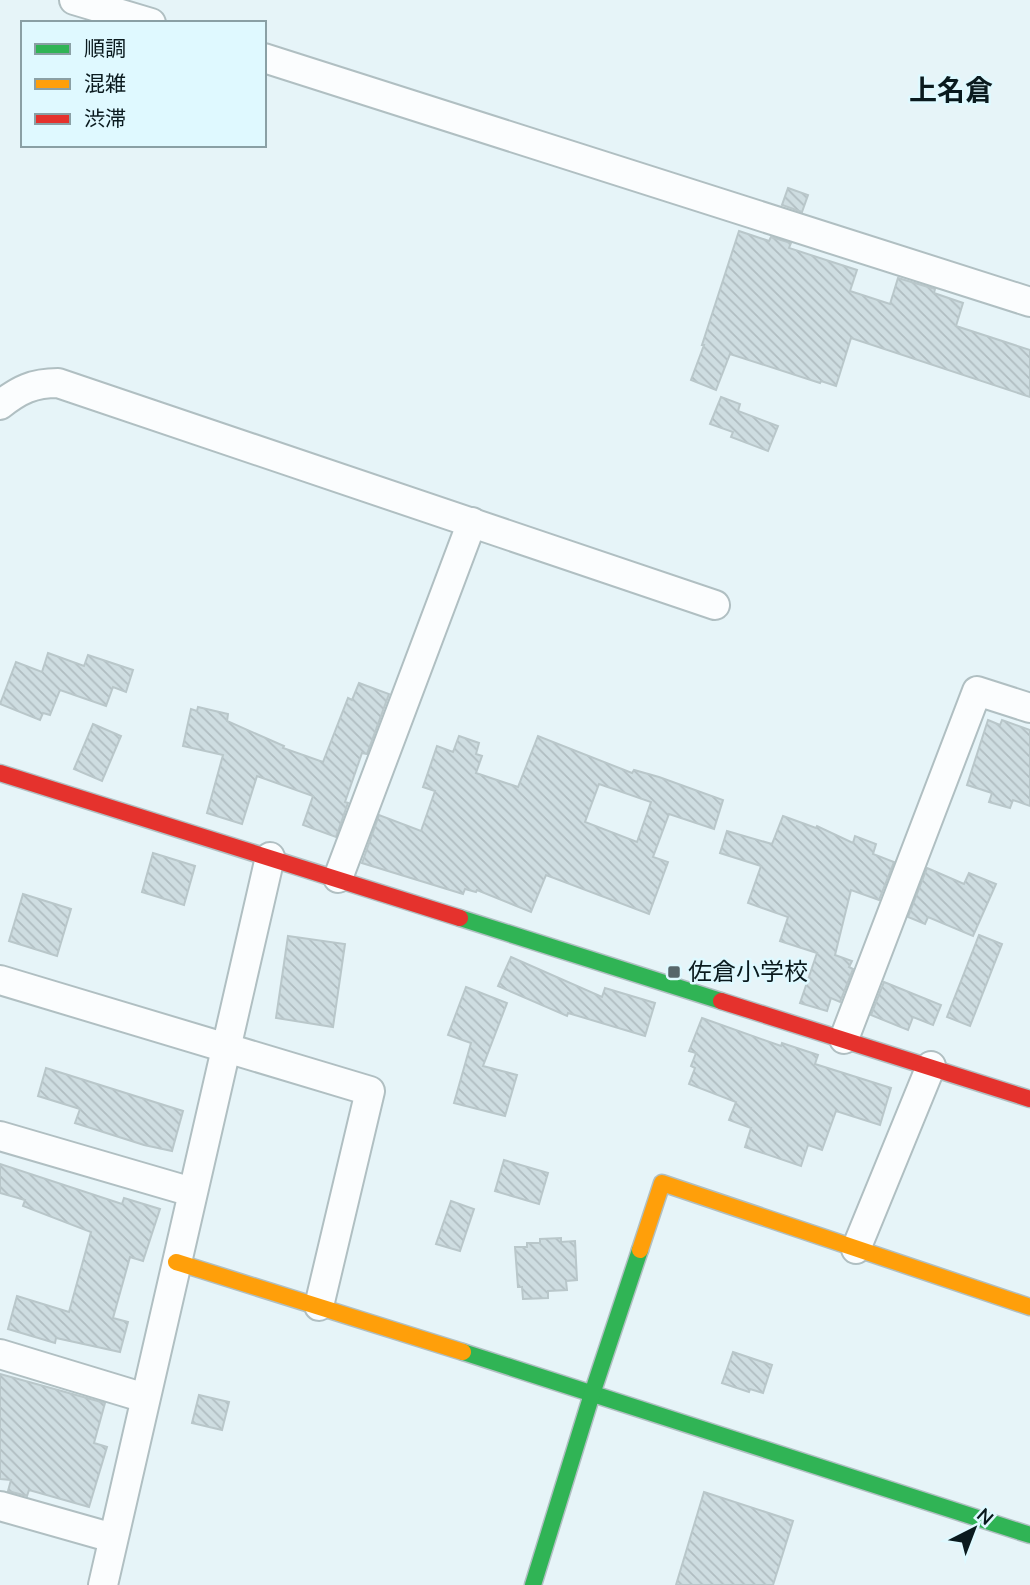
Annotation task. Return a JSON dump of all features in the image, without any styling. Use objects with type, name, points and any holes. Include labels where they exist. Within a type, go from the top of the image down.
[{"type":"street","points":[[74,0],[144,21]]},
{"type":"street","points":[[266,59],[1030,302]]},
{"type":"street","points":[[0,405],[18,391],[38,383],[58,383],[715,604]]},
{"type":"street","points":[[338,878],[472,522]]},
{"type":"street","points":[[844,1039],[977,691],[1030,708]]},
{"type":"street","points":[[0,774],[338,878],[1030,1099]]},
{"type":"street","points":[[103,1585],[270,857]]},
{"type":"street","points":[[0,980],[370,1091],[319,1306]]},
{"type":"street","points":[[856,1248],[931,1066]]},
{"type":"street","points":[[0,1136],[192,1192]]},
{"type":"street","points":[[533,1585],[592,1394],[662,1183],[1030,1307]]},
{"type":"street","points":[[176,1262],[1030,1535]]},
{"type":"street","points":[[0,1354],[145,1398]]},
{"type":"street","points":[[0,1506],[113,1538]]},
{"type":"building","points":[[788,188],[808,195],[802,212],[782,205]]},
{"type":"building","points":[[739,231],[769,241],[771,237],[791,243],[789,248],[857,270],[850,291],[890,304],[898,278],[935,289],[934,293],[963,303],[956,326],[1030,350],[1030,397],[851,338],[836,386],[730,354],[716,390],[691,380]]},
{"type":"building","points":[[721,397],[740,404],[738,411],[778,426],[768,451],[731,437],[733,432],[710,424]]},
{"type":"building","points":[[48,653],[84,666],[88,655],[133,670],[126,692],[113,687],[106,706],[60,690],[50,715],[43,713],[40,720],[0,704],[16,662],[42,672]]},
{"type":"building","points":[[359,683],[389,694],[367,754],[362,753],[336,837],[303,825],[313,796],[257,776],[242,824],[207,813],[223,755],[183,746],[191,709],[197,711],[198,707],[228,714],[227,721],[284,746],[283,748],[323,762],[348,698],[352,700]]},
{"type":"building","points":[[988,720],[1000,725],[1002,720],[1030,730],[1030,806],[1013,800],[1010,808],[989,802],[992,793],[967,785]]},
{"type":"building","points":[[93,724],[121,736],[102,781],[74,769]]},
{"type":"building","points":[[459,736],[479,743],[476,754],[482,756],[476,773],[518,787],[538,736],[632,773],[634,770],[659,777],[723,800],[714,829],[669,814],[653,857],[668,862],[649,914],[546,875],[531,912],[477,890],[465,889],[463,894],[362,863],[379,815],[421,831],[435,791],[423,787],[437,746],[453,752]],"holes":[[[599,784],[651,802],[637,842],[585,822]]]},
{"type":"building","points":[[783,816],[816,828],[817,826],[853,843],[855,836],[876,844],[873,854],[894,862],[879,900],[851,890],[835,955],[852,961],[849,967],[853,969],[840,1002],[831,998],[827,1011],[800,1003],[817,953],[780,941],[788,917],[748,903],[761,866],[720,853],[727,831],[772,844]]},
{"type":"building","points":[[153,853],[195,866],[184,905],[142,892]]},
{"type":"building","points":[[927,868],[964,884],[969,873],[996,884],[973,936],[928,917],[925,924],[908,917]]},
{"type":"building","points":[[23,894],[71,909],[57,956],[9,941]]},
{"type":"building","points":[[979,935],[1002,944],[970,1026],[947,1017]]},
{"type":"building","points":[[288,936],[345,944],[333,1027],[276,1018]]},
{"type":"building","points":[[511,957],[602,997],[605,988],[655,1003],[645,1036],[568,1013],[567,1016],[498,986]]},
{"type":"building","points":[[884,982],[941,1005],[933,1025],[913,1017],[908,1030],[871,1015]]},
{"type":"building","points":[[466,987],[507,1003],[483,1066],[517,1075],[505,1116],[454,1103],[471,1043],[448,1035]]},
{"type":"building","points":[[702,1018],[781,1046],[782,1043],[818,1055],[815,1064],[891,1088],[880,1125],[836,1111],[822,1150],[808,1145],[801,1166],[745,1147],[751,1128],[729,1120],[736,1102],[689,1084],[695,1068],[691,1066],[696,1053],[689,1051]]},
{"type":"building","points":[[46,1068],[183,1111],[172,1151],[75,1123],[80,1109],[38,1096]]},
{"type":"building","points":[[504,1160],[548,1173],[539,1204],[495,1191]]},
{"type":"building","points":[[0,1164],[122,1204],[124,1198],[160,1209],[143,1261],[130,1257],[113,1318],[128,1322],[120,1352],[56,1338],[55,1343],[8,1329],[17,1296],[69,1312],[91,1232],[23,1206],[25,1200],[0,1193]]},
{"type":"building","points":[[451,1201],[474,1209],[460,1251],[436,1244]]},
{"type":"building","points":[[561,1238],[561,1242],[575,1241],[577,1280],[566,1281],[567,1290],[548,1291],[548,1298],[523,1299],[522,1287],[518,1287],[515,1247],[540,1243],[540,1239]]},
{"type":"building","points":[[733,1352],[772,1365],[763,1393],[750,1389],[749,1392],[722,1383]]},
{"type":"building","points":[[0,1374],[105,1403],[94,1443],[107,1447],[89,1507],[29,1490],[27,1496],[8,1491],[11,1480],[0,1479]]},
{"type":"building","points":[[199,1395],[229,1402],[222,1430],[192,1423]]},
{"type":"building","points":[[704,1492],[793,1521],[773,1585],[676,1585]]},
{"type":"traffic: fast","points":[[460,918],[721,1001]]},
{"type":"traffic: fast","points":[[533,1585],[640,1250]]},
{"type":"traffic: fast","points":[[463,1352],[1030,1535]]},
{"type":"traffic: slow","points":[[640,1250],[662,1183],[1030,1307]]},
{"type":"traffic: slow","points":[[176,1262],[463,1352]]},
{"type":"traffic: jam","points":[[0,773],[460,918]]},
{"type":"traffic: jam","points":[[721,1001],[1030,1099]]},
{"type":"place","name":"佐倉小学校","points":[[674,972]]},
{"type":"district","name":"上名倉","points":[[951,91]]}]
